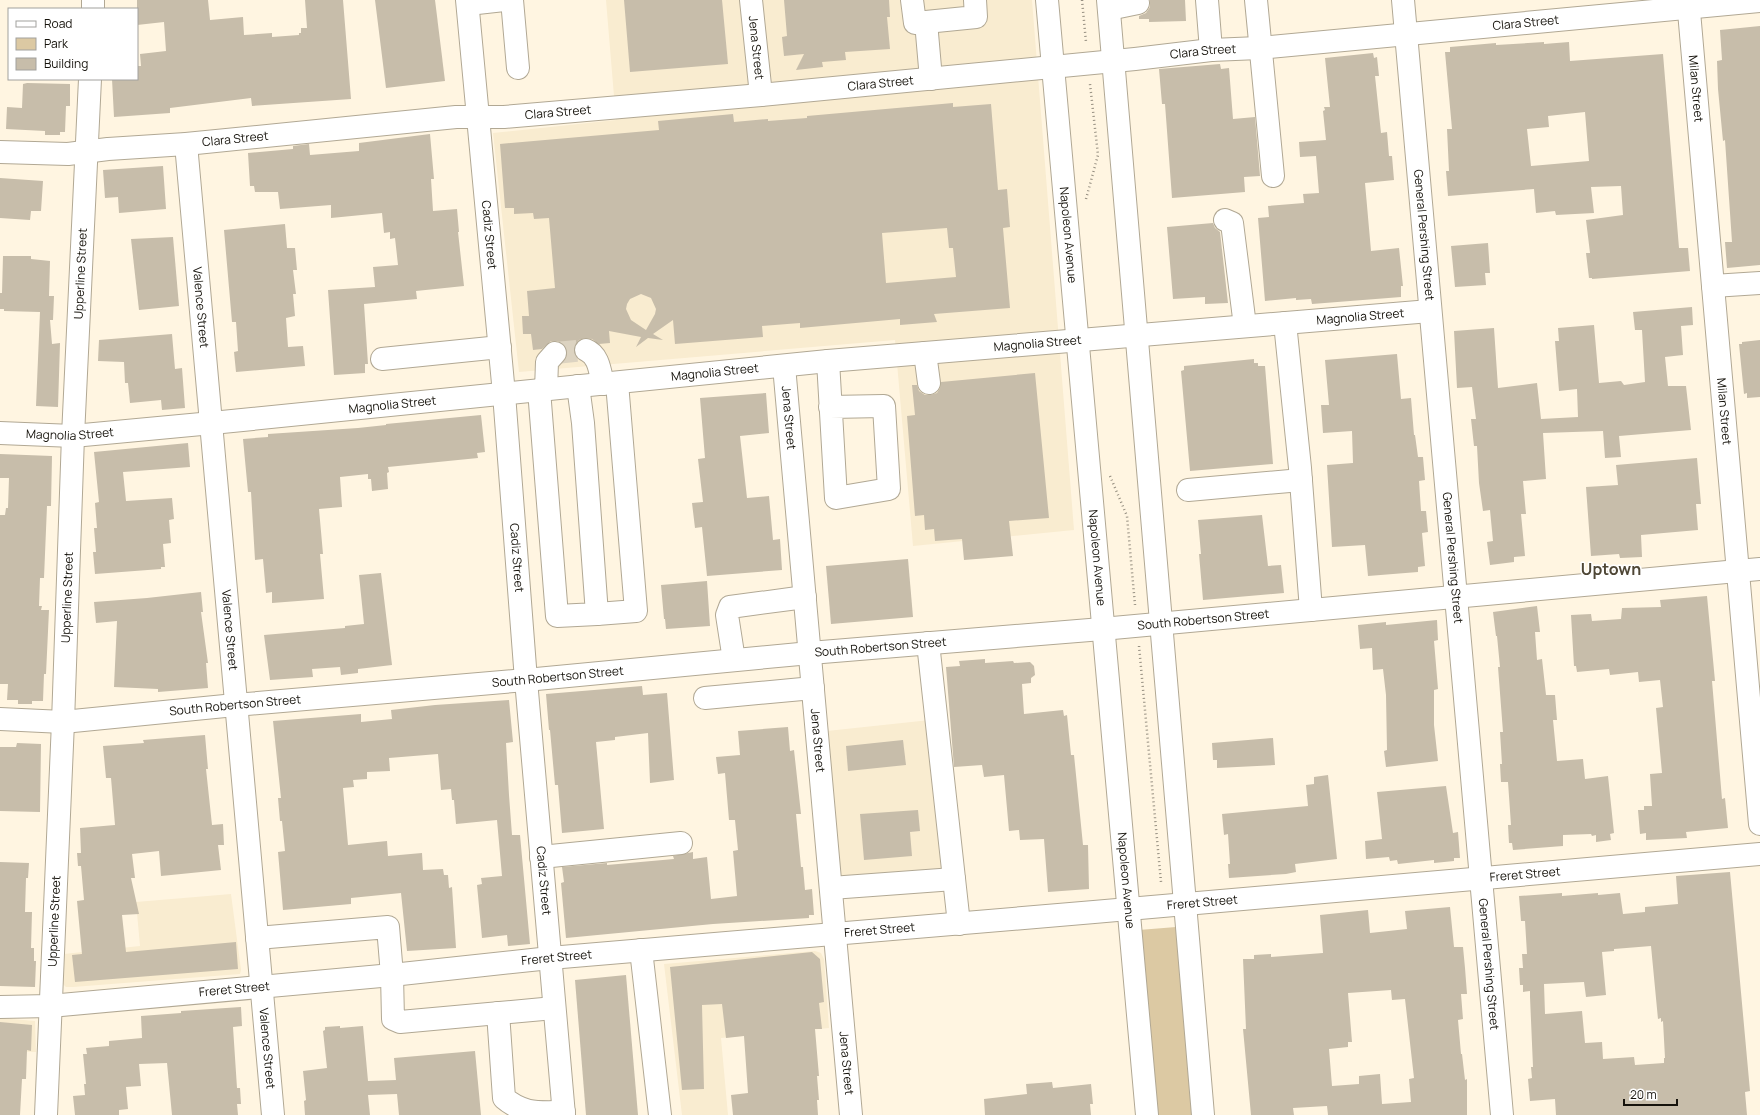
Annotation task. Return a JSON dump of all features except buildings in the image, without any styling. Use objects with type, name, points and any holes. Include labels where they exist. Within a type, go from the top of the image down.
[{"type":"street","points":[[467,2],[504,0]]},
{"type":"street","points":[[512,0],[518,68]]},
{"type":"street","name":"Jena Street","points":[[751,0],[761,95]]},
{"type":"street","points":[[912,0],[915,23],[976,17],[975,0]]},
{"type":"street","name":"Napoleon Avenue","points":[[1047,0],[1102,629],[1147,1115]]},
{"type":"street","points":[[1207,0],[1211,50]]},
{"type":"street","points":[[1256,0],[1259,48],[1273,176]]},
{"type":"street","name":"General Pershing Street","points":[[1403,0],[1502,1115]]},
{"type":"street","name":"Clara Street","points":[[0,152],[68,154],[108,149],[186,144],[456,117],[504,116],[761,95],[1113,62],[1211,50],[1259,48],[1406,34],[1689,3],[1760,1]]},
{"type":"street","name":"Cadiz Street","points":[[467,2],[500,347],[526,680],[564,1113]]},
{"type":"street","points":[[1138,3],[1109,5],[1203,1115]]},
{"type":"street","name":"Milan Street","points":[[1689,3],[1760,824]]},
{"type":"street","points":[[926,22],[931,79]]},
{"type":"street","name":"Upperline Street","points":[[46,1115],[63,722],[73,436],[90,80]]},
{"type":"street","name":"Valence Street","points":[[186,144],[212,424],[235,705],[273,1115]]},
{"type":"street","points":[[1225,220],[1232,223],[1245,326]]},
{"type":"street","points":[[1713,286],[1760,283]]},
{"type":"street","name":"Magnolia Street","points":[[0,433],[73,436],[212,424],[828,361],[1430,311]]},
{"type":"street","points":[[1285,323],[1301,480],[1311,610]]},
{"type":"street","points":[[382,359],[500,347]]},
{"type":"street","points":[[555,353],[547,362],[543,390],[557,616],[636,611],[610,383],[596,358],[590,351],[586,350]]},
{"type":"street","points":[[925,353],[929,384]]},
{"type":"street","points":[[828,361],[830,407],[836,498],[889,489],[884,406],[830,407]]},
{"type":"street","name":"Jena Street","points":[[784,366],[851,1115]]},
{"type":"street","points":[[578,386],[583,423],[597,614]]},
{"type":"street","points":[[1188,490],[1301,480]]},
{"type":"street","name":"South Robertson Street","points":[[0,719],[63,722],[235,705],[526,680],[810,652],[1161,624],[1760,569]]},
{"type":"street","points":[[734,660],[727,615],[730,607],[805,597]]},
{"type":"street","points":[[928,643],[958,924]]},
{"type":"street","points":[[706,698],[813,688]]},
{"type":"street","points":[[541,857],[681,843]]},
{"type":"street","name":"Freret Street","points":[[0,1007],[50,1006],[392,975],[550,958],[1128,910],[1760,854]]},
{"type":"street","points":[[831,888],[954,879]]},
{"type":"street","points":[[257,938],[388,927],[392,975],[393,1019],[400,1022],[554,1008]]},
{"type":"street","points":[[641,950],[660,1115]]},
{"type":"street","points":[[498,1013],[504,1098],[515,1107],[534,1112],[564,1113]]},
{"type":"path","points":[[1082,0],[1086,42]]},
{"type":"path","points":[[1085,202],[1098,155],[1090,84]]},
{"type":"path","points":[[1109,473],[1127,516],[1136,606]]},
{"type":"path","points":[[1138,639],[1161,882]]},
{"type":"shaded area","points":[[606,0],[1032,0],[1074,530],[913,546],[895,340],[519,372],[493,133],[616,120]]},
{"type":"shaded area","points":[[930,720],[946,870],[838,878],[827,731]]},
{"type":"shaded area","points":[[231,894],[241,970],[240,974],[73,987],[66,987],[60,981],[64,954],[140,946],[136,902]]},
{"type":"shaded area","points":[[815,951],[821,953],[824,959],[829,1028],[721,1038],[728,1115],[682,1115],[664,964]]},
{"type":"shaded area","points":[[0,1018],[35,1021],[36,1052],[0,1051]]},
{"type":"green space","points":[[1176,927],[1192,1115],[1156,1115],[1139,930]]},
{"type":"tunnel","points":[[555,353],[586,350]]},
{"type":"district","name":"Uptown","points":[[1611,569]]}]
